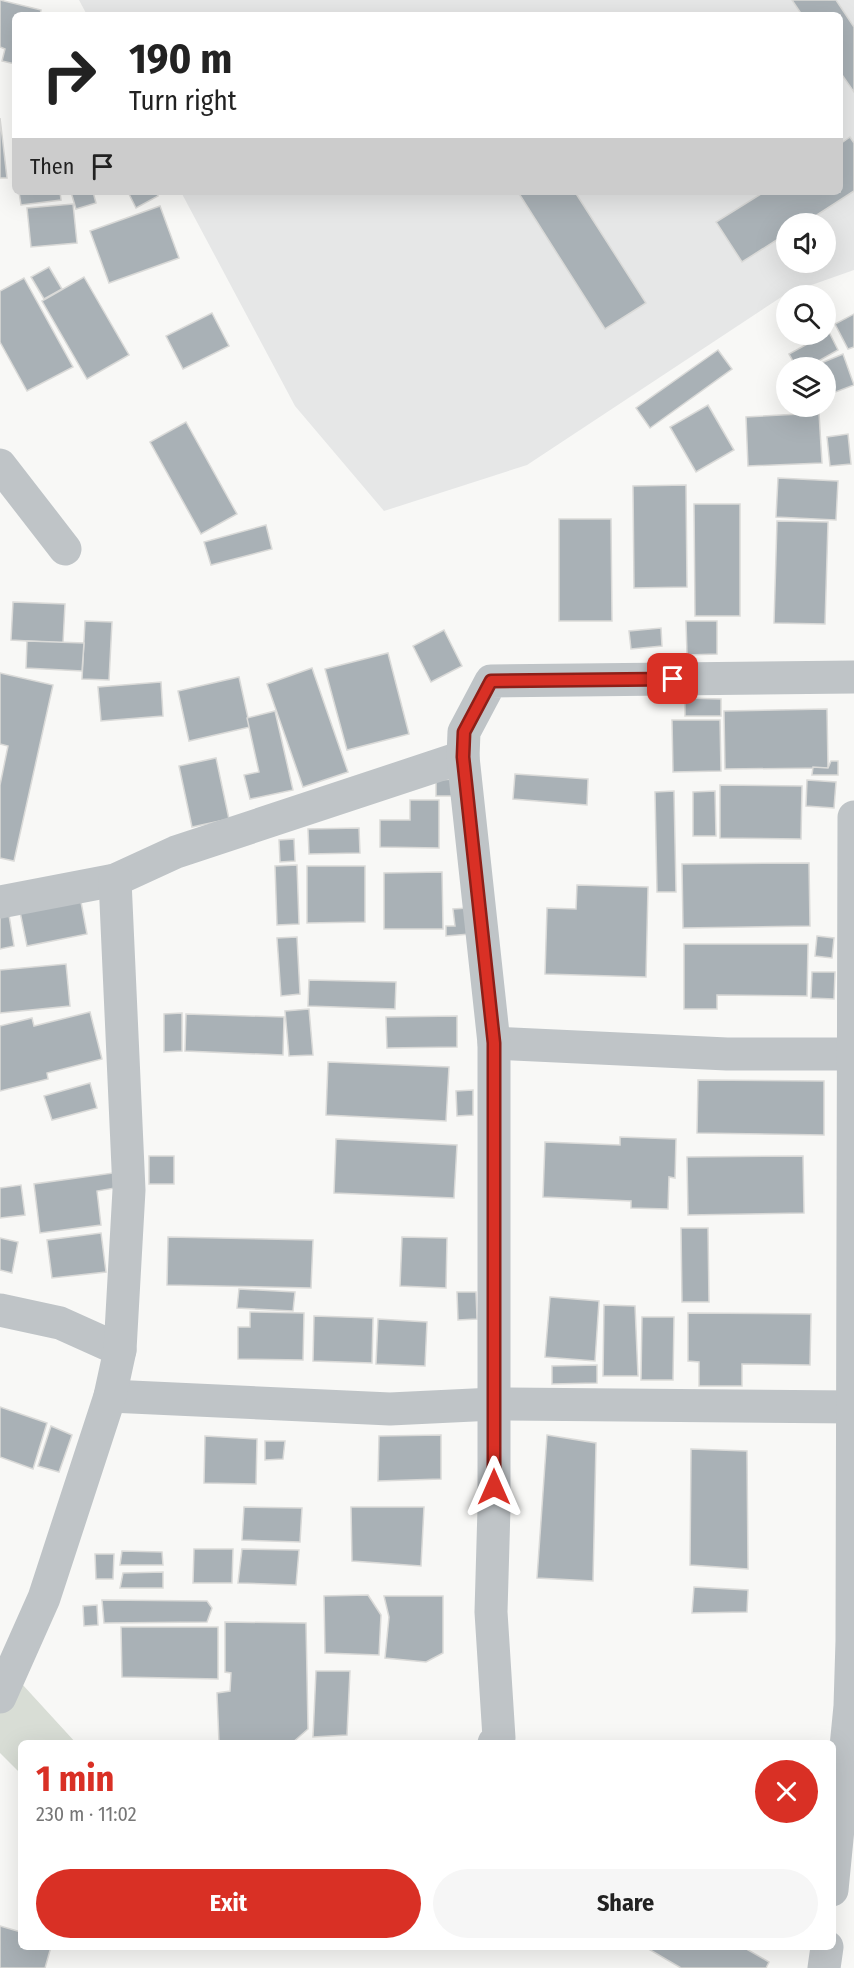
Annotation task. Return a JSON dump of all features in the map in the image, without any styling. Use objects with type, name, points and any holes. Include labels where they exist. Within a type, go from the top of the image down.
[{"type":"street","points":[[0,465],[65,549]]},
{"type":"street","points":[[497,1740],[499,1738],[491,1612],[494,1404],[494,1043],[463,757],[464,732],[491,681],[854,676]]},
{"type":"street","points":[[0,902],[115,880],[176,852],[463,757]]},
{"type":"street","points":[[836,1849],[850,1706],[854,818]]},
{"type":"street","points":[[0,1697],[44,1598],[110,1396],[120,1350],[129,1190],[115,880]]},
{"type":"street","points":[[494,1043],[727,1054],[853,1054]]},
{"type":"street","points":[[0,1310],[60,1323],[120,1350]]},
{"type":"street","points":[[110,1396],[390,1409],[494,1404],[853,1407]]},
{"type":"street","points":[[824,1968],[827,1950]]},
{"type":"shaded area","points":[[79,0],[854,0],[854,270],[812,285],[776,285],[776,301],[527,465],[384,511],[295,406],[183,195],[843,195],[843,12],[85,12]]},
{"type":"shaded area","points":[[0,1660],[73,1740],[18,1740],[18,1771],[0,1753]]},
{"type":"building","points":[[0,0],[41,10],[41,12],[12,12],[12,63],[2,61],[5,49],[0,47]]},
{"type":"building","points":[[792,0],[836,0],[854,27],[854,92],[843,76],[843,12],[800,12]]},
{"type":"building","points":[[0,118],[7,178],[0,178]]},
{"type":"building","points":[[850,137],[854,143],[854,191],[820,213],[776,213],[776,240],[742,262],[716,222],[759,195],[843,195],[843,142]]},
{"type":"building","points":[[19,195],[60,195],[61,200],[21,205]]},
{"type":"building","points":[[72,195],[94,195],[96,203],[76,209]]},
{"type":"building","points":[[130,195],[158,195],[158,196],[136,208]]},
{"type":"building","points":[[520,195],[577,195],[646,303],[605,329]]},
{"type":"building","points":[[73,204],[77,243],[31,247],[27,208]]},
{"type":"building","points":[[160,206],[179,258],[109,283],[90,231]]},
{"type":"building","points":[[49,267],[62,289],[44,299],[31,277]]},
{"type":"building","points":[[84,277],[129,355],[87,379],[42,301]]},
{"type":"building","points":[[24,278],[73,367],[27,391],[0,342],[0,291]]},
{"type":"building","points":[[212,313],[229,346],[183,369],[166,336]]},
{"type":"building","points":[[854,314],[854,347],[848,349],[836,323]]},
{"type":"building","points":[[805,345],[836,345],[838,350],[826,357],[791,357],[789,354]]},
{"type":"building","points":[[718,350],[732,369],[650,428],[636,408]]},
{"type":"building","points":[[843,354],[854,385],[836,392],[836,357]]},
{"type":"building","points":[[708,405],[734,450],[696,472],[670,427]]},
{"type":"building","points":[[746,417],[819,417],[822,463],[748,466]]},
{"type":"building","points":[[186,422],[237,514],[201,534],[150,442]]},
{"type":"building","points":[[848,434],[851,464],[830,466],[827,437]]},
{"type":"building","points":[[778,478],[838,481],[836,520],[776,517]]},
{"type":"building","points":[[686,485],[687,587],[634,588],[633,486]]},
{"type":"building","points":[[694,504],[740,504],[740,616],[695,616]]},
{"type":"building","points":[[559,519],[611,519],[612,621],[559,621]]},
{"type":"building","points":[[777,521],[828,522],[825,624],[774,623]]},
{"type":"building","points":[[266,525],[272,549],[211,565],[204,542]]},
{"type":"building","points":[[13,602],[65,604],[63,643],[11,640]]},
{"type":"building","points":[[85,621],[112,622],[109,680],[82,679]]},
{"type":"building","points":[[686,621],[717,621],[717,654],[687,655]]},
{"type":"building","points":[[661,628],[662,646],[631,649],[629,631]]},
{"type":"building","points":[[444,630],[462,666],[431,682],[413,646]]},
{"type":"building","points":[[27,641],[84,643],[82,671],[26,668]]},
{"type":"building","points":[[388,653],[409,734],[347,750],[325,669]]},
{"type":"building","points":[[312,668],[348,772],[303,787],[267,684]]},
{"type":"building","points":[[0,673],[53,685],[14,861],[0,858],[0,785],[8,746],[0,744]]},
{"type":"building","points":[[239,677],[250,727],[189,741],[178,691]]},
{"type":"building","points":[[161,682],[163,716],[101,721],[98,687]]},
{"type":"building","points":[[685,698],[721,699],[721,716],[685,716]]},
{"type":"building","points":[[827,709],[828,768],[725,769],[724,711]]},
{"type":"building","points":[[275,711],[293,790],[250,799],[244,775],[259,772],[247,718]]},
{"type":"building","points":[[672,720],[720,720],[721,771],[673,772]]},
{"type":"building","points":[[216,758],[229,819],[192,827],[179,766]]},
{"type":"building","points":[[831,761],[838,761],[838,775],[812,775],[813,767],[828,768]]},
{"type":"building","points":[[515,774],[588,779],[587,805],[513,799]]},
{"type":"building","points":[[455,779],[455,796],[436,796],[436,780]]},
{"type":"building","points":[[807,780],[836,782],[834,808],[806,806]]},
{"type":"building","points":[[720,785],[802,786],[801,839],[720,838]]},
{"type":"building","points":[[674,791],[676,892],[657,892],[655,792]]},
{"type":"building","points":[[715,791],[716,836],[693,836],[693,792]]},
{"type":"building","points":[[410,800],[439,800],[439,848],[380,847],[380,820],[410,820]]},
{"type":"building","points":[[359,828],[360,853],[309,854],[308,829]]},
{"type":"building","points":[[294,839],[295,861],[280,862],[279,840]]},
{"type":"building","points":[[809,863],[810,926],[683,928],[682,864]]},
{"type":"building","points":[[297,865],[299,924],[277,925],[275,866]]},
{"type":"building","points":[[307,866],[365,866],[365,922],[307,923]]},
{"type":"building","points":[[442,872],[443,929],[384,929],[384,873]]},
{"type":"building","points":[[577,885],[648,887],[646,977],[545,974],[547,908],[576,909]]},
{"type":"building","points":[[81,902],[87,934],[27,946],[19,907]]},
{"type":"building","points":[[468,908],[470,934],[446,936],[446,926],[455,926],[453,909]]},
{"type":"building","points":[[8,909],[14,946],[0,949],[0,910]]},
{"type":"building","points":[[817,936],[834,938],[832,958],[815,956]]},
{"type":"building","points":[[297,937],[300,994],[281,996],[277,938]]},
{"type":"building","points":[[684,944],[808,944],[807,996],[717,995],[717,1009],[684,1009]]},
{"type":"building","points":[[66,964],[70,1006],[0,1013],[0,970]]},
{"type":"building","points":[[812,972],[835,972],[834,999],[811,998]]},
{"type":"building","points":[[309,980],[396,982],[395,1009],[308,1006]]},
{"type":"building","points":[[309,1009],[313,1055],[289,1056],[285,1011]]},
{"type":"building","points":[[90,1012],[102,1059],[47,1073],[48,1079],[0,1091],[0,1026],[32,1018],[34,1026]]},
{"type":"building","points":[[182,1013],[182,1051],[164,1052],[164,1014]]},
{"type":"building","points":[[186,1014],[284,1017],[283,1055],[185,1051]]},
{"type":"building","points":[[457,1016],[457,1047],[387,1048],[386,1017]]},
{"type":"building","points":[[328,1062],[449,1067],[446,1121],[326,1115]]},
{"type":"building","points":[[698,1080],[824,1081],[824,1135],[697,1133]]},
{"type":"building","points":[[90,1083],[97,1108],[52,1120],[44,1096]]},
{"type":"building","points":[[473,1090],[473,1115],[457,1116],[456,1091]]},
{"type":"building","points":[[620,1137],[676,1139],[675,1178],[669,1177],[668,1209],[631,1208],[631,1201],[543,1197],[545,1142],[620,1145]]},
{"type":"building","points":[[336,1139],[457,1145],[454,1198],[334,1193]]},
{"type":"building","points":[[149,1156],[174,1156],[174,1184],[149,1184]]},
{"type":"building","points":[[803,1156],[804,1213],[688,1215],[687,1157]]},
{"type":"building","points":[[113,1173],[115,1188],[97,1191],[101,1225],[40,1233],[34,1184]]},
{"type":"building","points":[[21,1185],[25,1215],[0,1218],[0,1188]]},
{"type":"building","points":[[681,1228],[708,1228],[709,1302],[682,1302]]},
{"type":"building","points":[[101,1233],[106,1272],[52,1278],[47,1240]]},
{"type":"building","points":[[168,1237],[313,1240],[311,1288],[167,1285]]},
{"type":"building","points":[[402,1237],[447,1238],[446,1288],[400,1286]]},
{"type":"building","points":[[0,1238],[18,1242],[12,1273],[0,1270]]},
{"type":"building","points":[[239,1289],[295,1292],[293,1311],[237,1308]]},
{"type":"building","points":[[457,1292],[476,1292],[477,1319],[458,1320]]},
{"type":"building","points":[[550,1297],[599,1301],[595,1361],[545,1357]]},
{"type":"building","points":[[604,1305],[635,1306],[638,1376],[603,1376]]},
{"type":"building","points":[[250,1312],[304,1313],[303,1360],[238,1359],[238,1327],[250,1327]]},
{"type":"building","points":[[688,1313],[811,1314],[810,1365],[742,1364],[742,1386],[699,1386],[699,1362],[688,1361]]},
{"type":"building","points":[[314,1316],[373,1318],[372,1363],[313,1361]]},
{"type":"building","points":[[642,1317],[674,1317],[673,1380],[641,1380]]},
{"type":"building","points":[[378,1319],[427,1322],[425,1366],[376,1364]]},
{"type":"building","points":[[597,1365],[597,1383],[552,1384],[552,1366]]},
{"type":"building","points":[[0,1407],[47,1423],[33,1469],[0,1457]]},
{"type":"building","points":[[51,1426],[72,1435],[59,1472],[38,1466]]},
{"type":"building","points":[[441,1435],[441,1479],[378,1481],[379,1436]]},
{"type":"building","points":[[547,1435],[596,1443],[593,1581],[537,1578]]},
{"type":"building","points":[[205,1436],[257,1439],[256,1484],[204,1483]]},
{"type":"building","points":[[265,1441],[285,1441],[283,1459],[265,1460]]},
{"type":"building","points":[[691,1449],[747,1451],[748,1569],[690,1565]]},
{"type":"building","points":[[244,1507],[302,1508],[300,1542],[242,1540]]},
{"type":"building","points":[[351,1507],[424,1507],[421,1566],[352,1561]]},
{"type":"building","points":[[194,1549],[233,1549],[232,1583],[193,1583]]},
{"type":"building","points":[[242,1549],[299,1550],[296,1585],[238,1583]]},
{"type":"building","points":[[122,1551],[162,1552],[163,1565],[120,1565]]},
{"type":"building","points":[[95,1554],[114,1554],[113,1579],[96,1579]]},
{"type":"building","points":[[163,1572],[163,1588],[120,1588],[123,1573]]},
{"type":"building","points":[[694,1587],[748,1590],[747,1612],[692,1613]]},
{"type":"building","points":[[368,1595],[381,1615],[379,1655],[325,1653],[324,1596]]},
{"type":"building","points":[[384,1596],[443,1596],[443,1653],[426,1662],[385,1658],[389,1617]]},
{"type":"building","points":[[102,1600],[207,1601],[212,1608],[207,1622],[104,1623]]},
{"type":"building","points":[[97,1605],[98,1625],[84,1626],[83,1606]]},
{"type":"building","points":[[225,1622],[306,1623],[308,1729],[295,1740],[219,1740],[217,1693],[230,1691],[231,1673],[225,1672]]},
{"type":"building","points":[[121,1627],[218,1627],[218,1679],[122,1677]]},
{"type":"building","points":[[316,1671],[350,1671],[347,1735],[313,1737]]},
{"type":"building","points":[[0,1926],[18,1931],[18,1950],[50,1950],[45,1968],[0,1968]]},
{"type":"building","points":[[650,1950],[748,1950],[769,1962],[766,1968],[681,1968]]},
{"type":"route","points":[[494,1487],[492,1183],[494,1043],[463,757],[464,732],[491,681],[673,679]]}]
